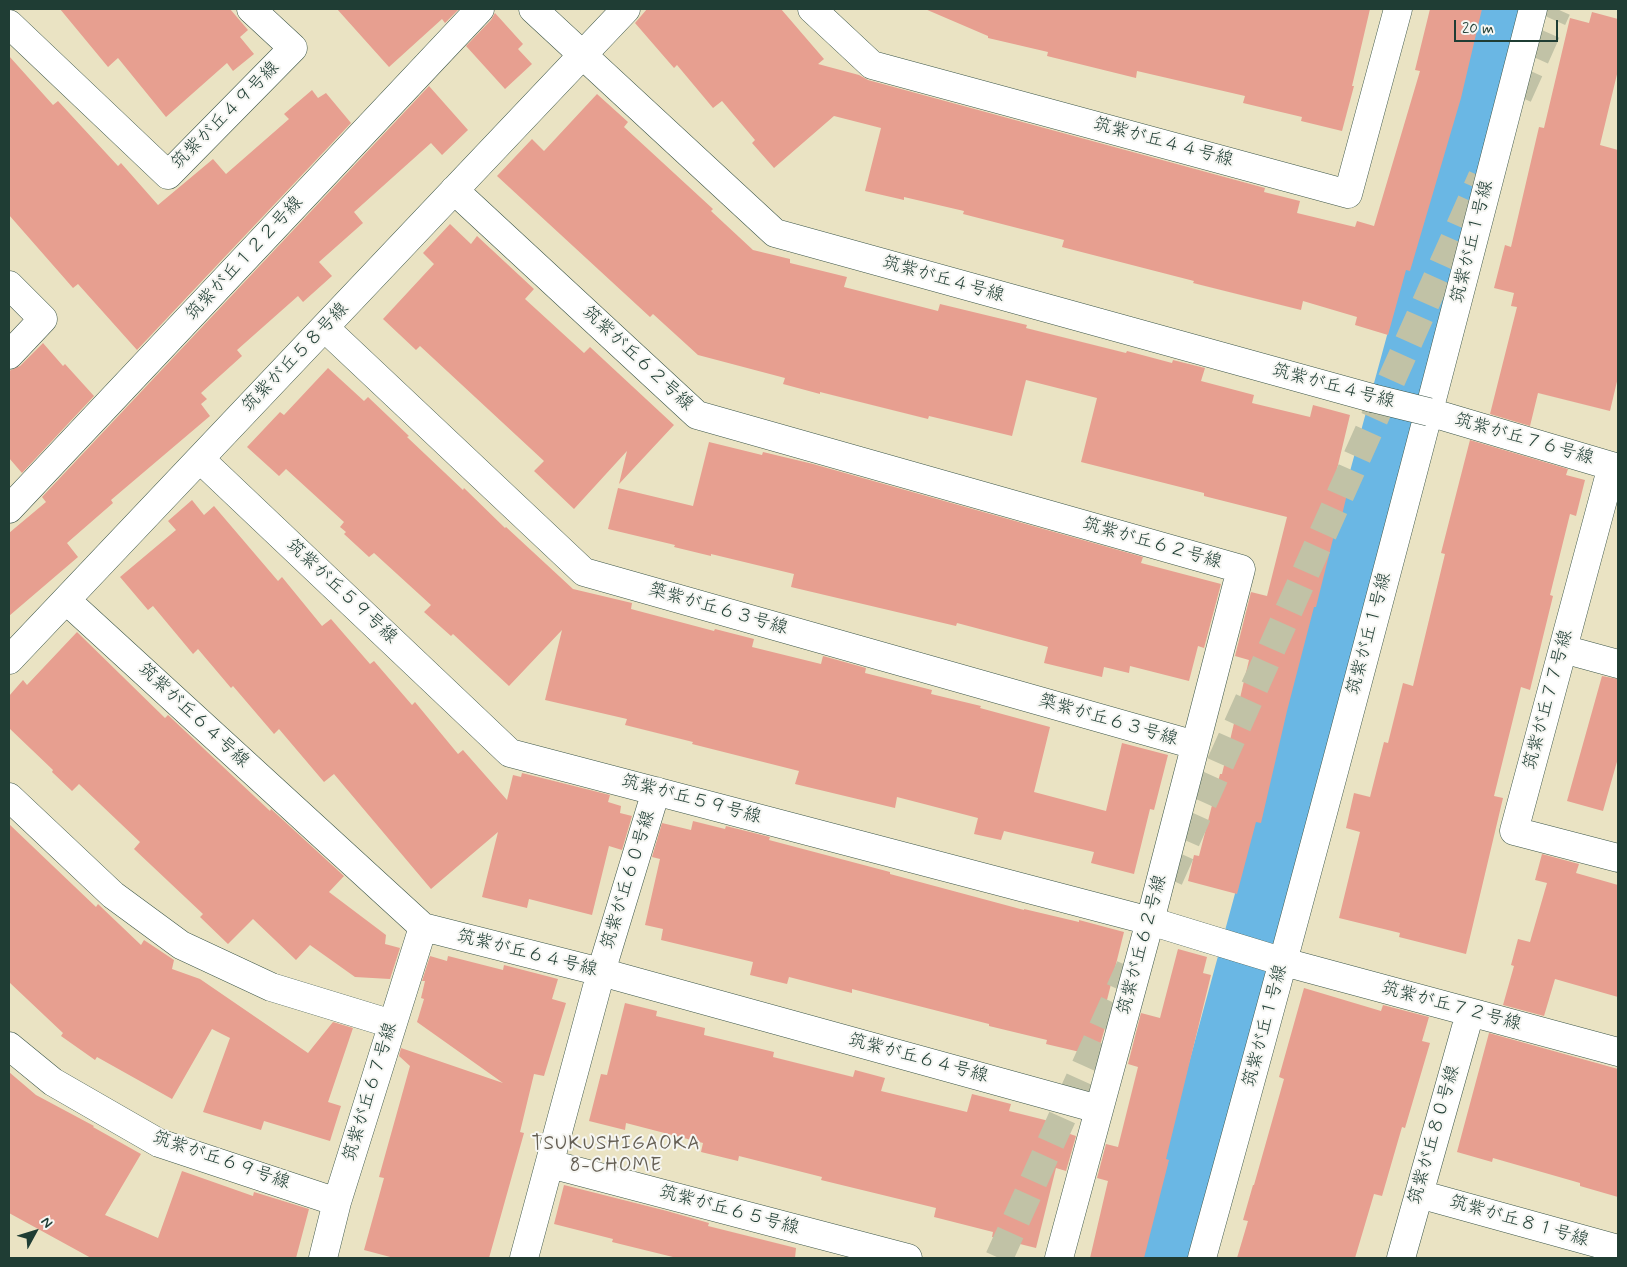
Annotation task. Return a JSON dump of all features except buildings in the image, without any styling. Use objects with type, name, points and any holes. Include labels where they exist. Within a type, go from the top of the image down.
[{"type":"street","name":"筑紫が丘４９号線","points":[[9,24],[168,175],[293,48],[251,9]]},
{"type":"street","name":"筑紫が丘１２２号線","points":[[9,509],[480,9]]},
{"type":"street","name":"筑紫が丘４号線","points":[[533,9],[775,233],[1372,398],[1429,412]]},
{"type":"street","name":"筑紫が丘５８号線","points":[[9,660],[626,9]]},
{"type":"street","name":"筑紫が丘４４号線","points":[[812,9],[872,65],[1348,194],[1394,10]]},
{"type":"street","name":"筑紫が丘１号線","points":[[1202,1258],[1284,962],[1533,9]]},
{"type":"street","name":"筑紫が丘６２号線","points":[[454,190],[697,415],[1240,569],[1150,921],[1059,1258]]},
{"type":"street","points":[[9,285],[43,319],[9,355]]},
{"type":"street","name":"築紫が丘６３号線","points":[[325,328],[584,572],[1195,746]]},
{"type":"street","name":"筑紫が丘７６号線","points":[[1429,412],[1615,467]]},
{"type":"street","name":"筑紫が丘５９号線","points":[[200,459],[510,752],[1150,921],[1284,962]]},
{"type":"street","name":"筑紫が丘７７号線","points":[[1615,467],[1514,830],[1618,858]]},
{"type":"street","name":"筑紫が丘６４号線","points":[[66,600],[423,927],[602,972],[1098,1109]]},
{"type":"street","points":[[1563,649],[1618,664]]},
{"type":"street","name":"筑紫が丘６０号線","points":[[524,1258],[602,972],[656,791]]},
{"type":"street","points":[[9,797],[113,895],[181,945],[271,987],[392,1024]]},
{"type":"street","name":"筑紫が丘６７号線","points":[[323,1258],[337,1202],[423,927]]},
{"type":"street","name":"筑紫が丘７２号線","points":[[1284,962],[1618,1052]]},
{"type":"street","name":"筑紫が丘８０号線","points":[[1401,1258],[1470,1013]]},
{"type":"street","name":"筑紫が丘６９号線","points":[[9,1046],[53,1082],[159,1143],[337,1202]]},
{"type":"street","name":"筑紫が丘６５号線","points":[[550,1164],[908,1258]]},
{"type":"street","name":"筑紫が丘８１号線","points":[[1419,1194],[1618,1249]]},
{"type":"waterway","points":[[1168,1258],[1508,9]]},
{"type":"tunnel","points":[[1518,96],[1557,9]]},
{"type":"tunnel","points":[[1169,879],[1482,177]]},
{"type":"tunnel","points":[[999,1258],[1130,967]]},
{"type":"district","name":"TSUKUSHIGAOKA 8-CHOME","points":[[616,1156]]}]
